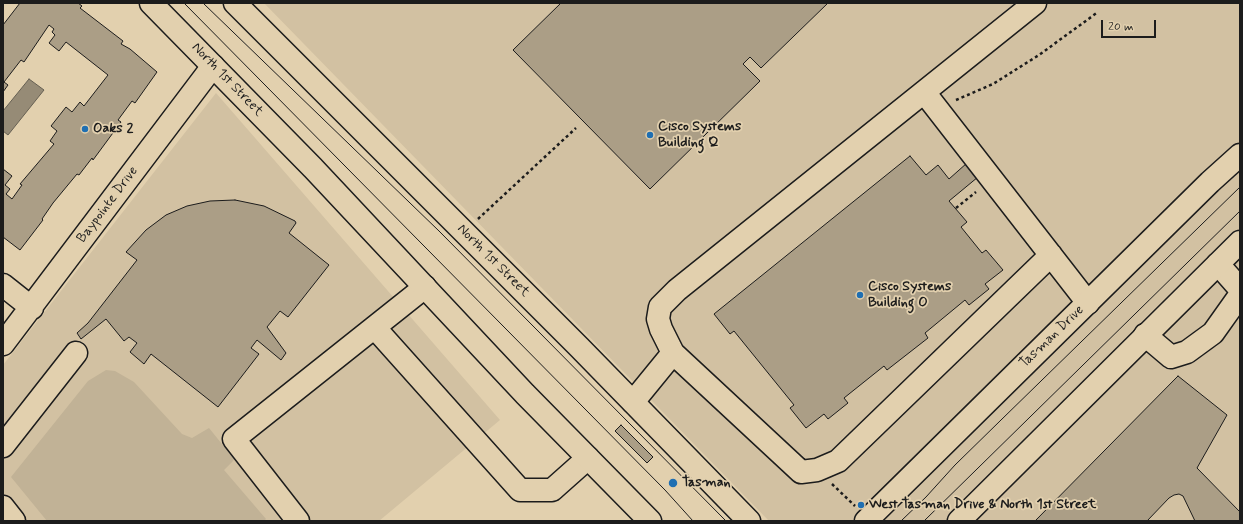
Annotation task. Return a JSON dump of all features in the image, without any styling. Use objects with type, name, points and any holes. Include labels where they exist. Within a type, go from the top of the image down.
[{"type":"main road","name":"North 1st Street","points":[[151,3],[313,168],[588,458],[650,521]]},
{"type":"main road","name":"North 1st Street","points":[[235,3],[633,402],[749,521]]},
{"type":"main road","points":[[1035,3],[677,290],[660,307],[658,319],[661,329],[673,353],[801,472],[817,470],[838,461],[1051,255]]},
{"type":"main road","name":"Baypointe Drive","points":[[3,344],[32,308],[213,66]]},
{"type":"main road","points":[[924,92],[1088,302]]},
{"type":"main road","name":"Tasman Drive","points":[[861,514],[1088,302],[1240,155]]},
{"type":"main road","points":[[959,521],[1240,242]]},
{"type":"main road","points":[[1218,264],[1240,289]]},
{"type":"main road","points":[[3,285],[32,308]]},
{"type":"main road","points":[[298,521],[234,439],[425,287]]},
{"type":"main road","points":[[1145,336],[1171,357],[1187,352],[1213,333],[1240,295]]},
{"type":"main road","points":[[374,328],[520,490],[552,490],[588,458]]},
{"type":"main road","points":[[3,446],[76,353]]},
{"type":"main road","points":[[633,402],[673,353]]},
{"type":"main road","points":[[3,507],[14,521]]},
{"type":"path","points":[[955,100],[993,84],[1039,55],[1098,12]]},
{"type":"path","points":[[476,221],[576,128]]},
{"type":"path","points":[[817,470],[861,514]]},
{"type":"shaded area","points":[[264,3],[1240,3],[1240,521],[769,521]]},
{"type":"shaded area","points":[[29,79],[44,90],[8,135],[3,131],[3,111]]},
{"type":"shaded area","points":[[216,93],[500,420],[379,521],[3,521],[3,365]]},
{"type":"shaded area","points":[[106,370],[115,371],[134,382],[182,434],[192,438],[209,428],[234,459],[224,470],[266,519],[264,521],[47,521],[11,477],[88,381]]},
{"type":"building","name":"Oaks 2","points":[[20,3],[78,3],[82,6],[80,8],[123,41],[121,44],[130,49],[157,72],[135,103],[132,101],[118,120],[121,122],[93,160],[92,158],[79,175],[77,174],[53,203],[42,219],[43,220],[20,250],[3,237],[3,169],[12,176],[5,185],[10,189],[6,194],[12,199],[22,185],[20,184],[54,144],[50,141],[57,131],[51,126],[66,107],[72,112],[80,102],[84,106],[108,75],[66,42],[59,51],[49,43],[55,35],[52,32],[54,29],[49,25],[24,62],[21,60],[4,82],[8,85],[3,92],[3,25]]},
{"type":"building","name":"Cisco Systems Building Q","points":[[561,3],[828,3],[761,68],[750,57],[743,64],[760,81],[650,189],[513,50]]},
{"type":"building","name":"Cisco Systems Building O","points":[[910,156],[926,175],[938,165],[949,179],[967,163],[978,177],[949,201],[967,222],[961,227],[982,253],[986,250],[1003,270],[985,284],[989,289],[969,305],[965,300],[925,333],[928,338],[887,370],[884,366],[844,398],[848,403],[828,419],[824,414],[806,428],[790,408],[794,405],[734,331],[730,334],[714,314]]},
{"type":"building","points":[[235,200],[264,206],[295,221],[296,223],[289,233],[329,265],[288,317],[280,311],[267,327],[286,353],[281,360],[257,340],[251,348],[259,354],[218,407],[151,354],[144,364],[130,352],[137,343],[129,337],[124,341],[106,319],[81,339],[77,333],[88,323],[137,260],[126,252],[146,230],[166,215],[187,206],[210,201]]},
{"type":"building","points":[[1178,376],[1227,415],[1197,468],[1240,512],[1240,521],[1195,521],[1183,496],[1179,494],[1169,498],[1147,521],[1035,521]]},
{"type":"building","points":[[621,425],[653,457],[647,463],[615,431]]},
{"type":"tram line","points":[[184,3],[665,490],[693,521]]},
{"type":"tram line","points":[[203,3],[439,231],[726,521]]},
{"type":"tram line","points":[[901,521],[926,497],[955,465],[1240,187]]},
{"type":"tram line","points":[[924,521],[1240,211]]},
{"type":"place","name":"Oaks 2","points":[[85,129]]},
{"type":"place","name":"Cisco Systems Building Q","points":[[650,135]]},
{"type":"place","name":"Cisco Systems Building O","points":[[860,295]]},
{"type":"place","name":"Tasman","points":[[673,483]]},
{"type":"place","name":"West Tasman Drive & North 1st Street","points":[[861,505]]}]
